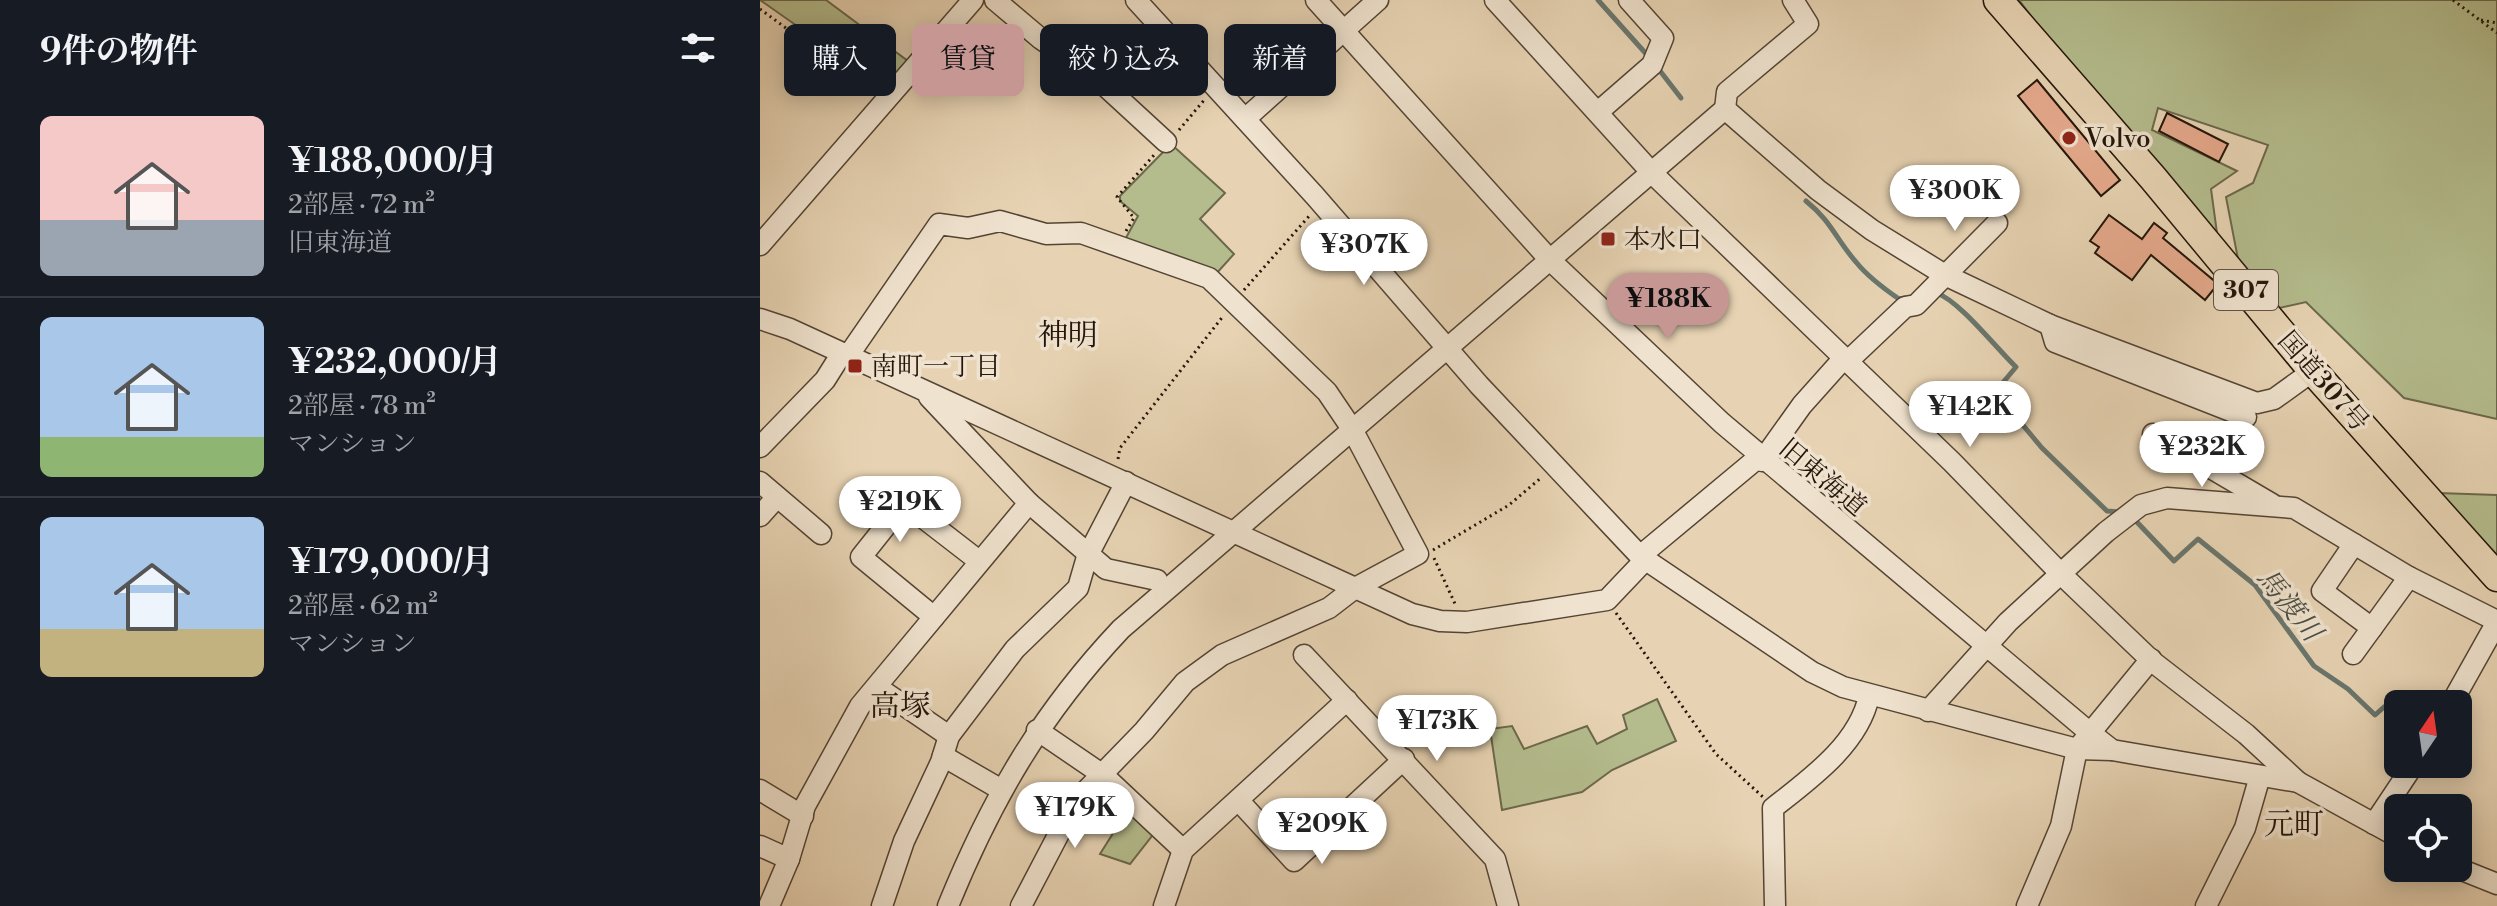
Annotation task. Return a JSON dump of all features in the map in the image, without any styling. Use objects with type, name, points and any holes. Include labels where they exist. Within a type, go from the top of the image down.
[{"type":"highway","name":"国道307号","points":[[1998,0],[2153,178],[2313,371],[2497,577]]},
{"type":"street","points":[[760,245],[805,189],[892,97],[973,0]]},
{"type":"street","points":[[995,0],[1041,39],[1091,73],[1166,142]]},
{"type":"street","points":[[1136,0],[1554,466],[1642,558],[1812,672],[1869,696],[1928,711],[2083,740],[2112,750],[2298,782]]},
{"type":"street","name":"旧東海道","points":[[1316,0],[1550,260],[1760,459],[1987,647],[2083,740]]},
{"type":"street","points":[[1245,119],[1378,0]]},
{"type":"street","points":[[1495,0],[1652,173],[2151,659],[2246,734],[2298,782],[2384,829]]},
{"type":"street","points":[[1598,112],[1657,53],[1629,0]]},
{"type":"street","points":[[948,906],[1000,789],[1037,730],[1076,677],[1121,629],[1725,109],[1727,92],[1808,24],[1793,0]]},
{"type":"street","points":[[1725,109],[1818,190],[1872,230],[1933,287],[2050,325],[2257,403],[2274,399],[2313,371]]},
{"type":"street","points":[[760,447],[825,380],[939,224],[968,228],[1000,221],[1046,234],[1081,233],[1116,248],[1209,278],[1319,382],[1352,429],[1425,552],[1355,588],[1329,608],[1222,655],[1175,692],[1103,775],[1076,801],[1021,906]]},
{"type":"street","points":[[760,319],[845,354],[1412,614],[1463,622],[1607,600],[1642,558],[1760,459],[1802,405],[1846,360],[1905,307],[1933,287],[1997,223]]},
{"type":"street","points":[[2050,325],[2055,342],[2246,417]]},
{"type":"street","points":[[922,389],[1029,503],[1087,557],[1106,569],[1157,580]]},
{"type":"street","points":[[2153,434],[2272,504],[2304,512],[2409,577],[2497,622],[2459,690]]},
{"type":"street","points":[[882,906],[904,841],[949,736],[1015,649],[1078,588],[1087,557],[1120,479]]},
{"type":"street","points":[[760,482],[821,534]]},
{"type":"street","points":[[760,516],[777,497]]},
{"type":"street","points":[[1928,711],[2008,622],[2141,505],[2184,497],[2243,506],[2272,504]]},
{"type":"street","points":[[934,617],[861,557],[904,503],[979,561]]},
{"type":"street","points":[[769,906],[803,816],[860,706],[1029,503]]},
{"type":"street","points":[[2350,540],[2322,591],[2372,628]]},
{"type":"street","points":[[2353,654],[2409,577]]},
{"type":"street","points":[[1304,655],[1495,859],[1508,906]]},
{"type":"street","points":[[2027,906],[2061,826],[2083,740],[2151,659]]},
{"type":"street","points":[[877,687],[949,736]]},
{"type":"street","points":[[1775,906],[1773,808],[1829,759],[1862,723],[1869,696]]},
{"type":"street","points":[[1164,906],[1183,850],[1347,700]]},
{"type":"street","points":[[1037,730],[1103,775],[1183,850]]},
{"type":"street","points":[[943,756],[1000,789]]},
{"type":"street","points":[[1239,801],[1294,861],[1404,759]]},
{"type":"street","points":[[2206,906],[2245,828],[2260,776]]},
{"type":"street","points":[[2374,824],[2405,778]]},
{"type":"street","points":[[760,790],[803,816]]},
{"type":"street","points":[[760,846],[789,859]]},
{"type":"street","points":[[2472,874],[2497,884]]},
{"type":"path","points":[[2453,0],[2497,33]]},
{"type":"path","points":[[760,9],[820,53],[834,54],[892,97]]},
{"type":"path","points":[[2477,19],[2497,23]]},
{"type":"path","points":[[1116,248],[1134,218],[1117,197],[1216,87]]},
{"type":"path","points":[[1120,479],[1120,448],[1234,302],[1288,237],[1322,204]]},
{"type":"path","points":[[1463,622],[1425,552],[1509,505],[1554,466]]},
{"type":"path","points":[[1607,600],[1716,754],[1773,808]]},
{"type":"green space","points":[[760,0],[826,0],[858,24],[794,24]]},
{"type":"green space","points":[[2019,0],[2497,0],[2497,419],[2404,398],[2306,302],[2275,309],[2238,259],[2226,197],[2253,183],[2268,145],[2158,108],[2152,130],[2237,171],[2211,189],[2217,233],[2084,87]]},
{"type":"green space","points":[[896,52],[912,64],[896,77]]},
{"type":"green space","points":[[1171,144],[1225,193],[1200,219],[1234,254],[1215,275],[1122,245],[1138,216],[1120,201],[1120,196]]},
{"type":"green space","points":[[2438,493],[2497,495],[2497,555]]},
{"type":"green space","points":[[1657,699],[1676,741],[1612,770],[1582,792],[1502,810],[1490,729],[1512,726],[1524,749],[1587,726],[1597,744],[1627,729],[1623,715]]},
{"type":"green space","points":[[1129,808],[1155,832],[1130,864],[1100,854]]},
{"type":"building","name":"Volvo","points":[[2037,80],[2120,180],[2101,196],[2018,96]]},
{"type":"building","points":[[2167,113],[2228,144],[2219,162],[2159,131]]},
{"type":"building","points":[[2109,215],[2142,239],[2154,223],[2167,233],[2163,238],[2218,284],[2205,300],[2151,255],[2132,280],[2095,253],[2099,247],[2090,241]]},
{"type":"waterway","name":"馬渡川","points":[[1598,0],[1648,56]]},
{"type":"waterway","name":"馬渡川","points":[[1657,67],[1681,98]]},
{"type":"waterway","name":"馬渡川","points":[[1806,201],[1822,216],[1866,273],[1899,299],[1905,298]]},
{"type":"waterway","name":"馬渡川","points":[[1935,292],[1956,305],[2016,367],[1995,392],[2042,448],[2107,511],[2120,512]]},
{"type":"waterway","name":"馬渡川","points":[[2134,519],[2174,561],[2198,539],[2255,585],[2314,666],[2348,689],[2375,715],[2384,707]]},
{"type":"place","name":"Volvo","points":[[2069,138]]},
{"type":"place","name":"本水口","points":[[1608,239]]},
{"type":"place","name":"南町一丁目","points":[[855,366]]},
{"type":"district","name":"神明","points":[[1068,335]]},
{"type":"district","name":"高塚","points":[[900,706]]},
{"type":"district","name":"元町","points":[[2294,824]]}]
